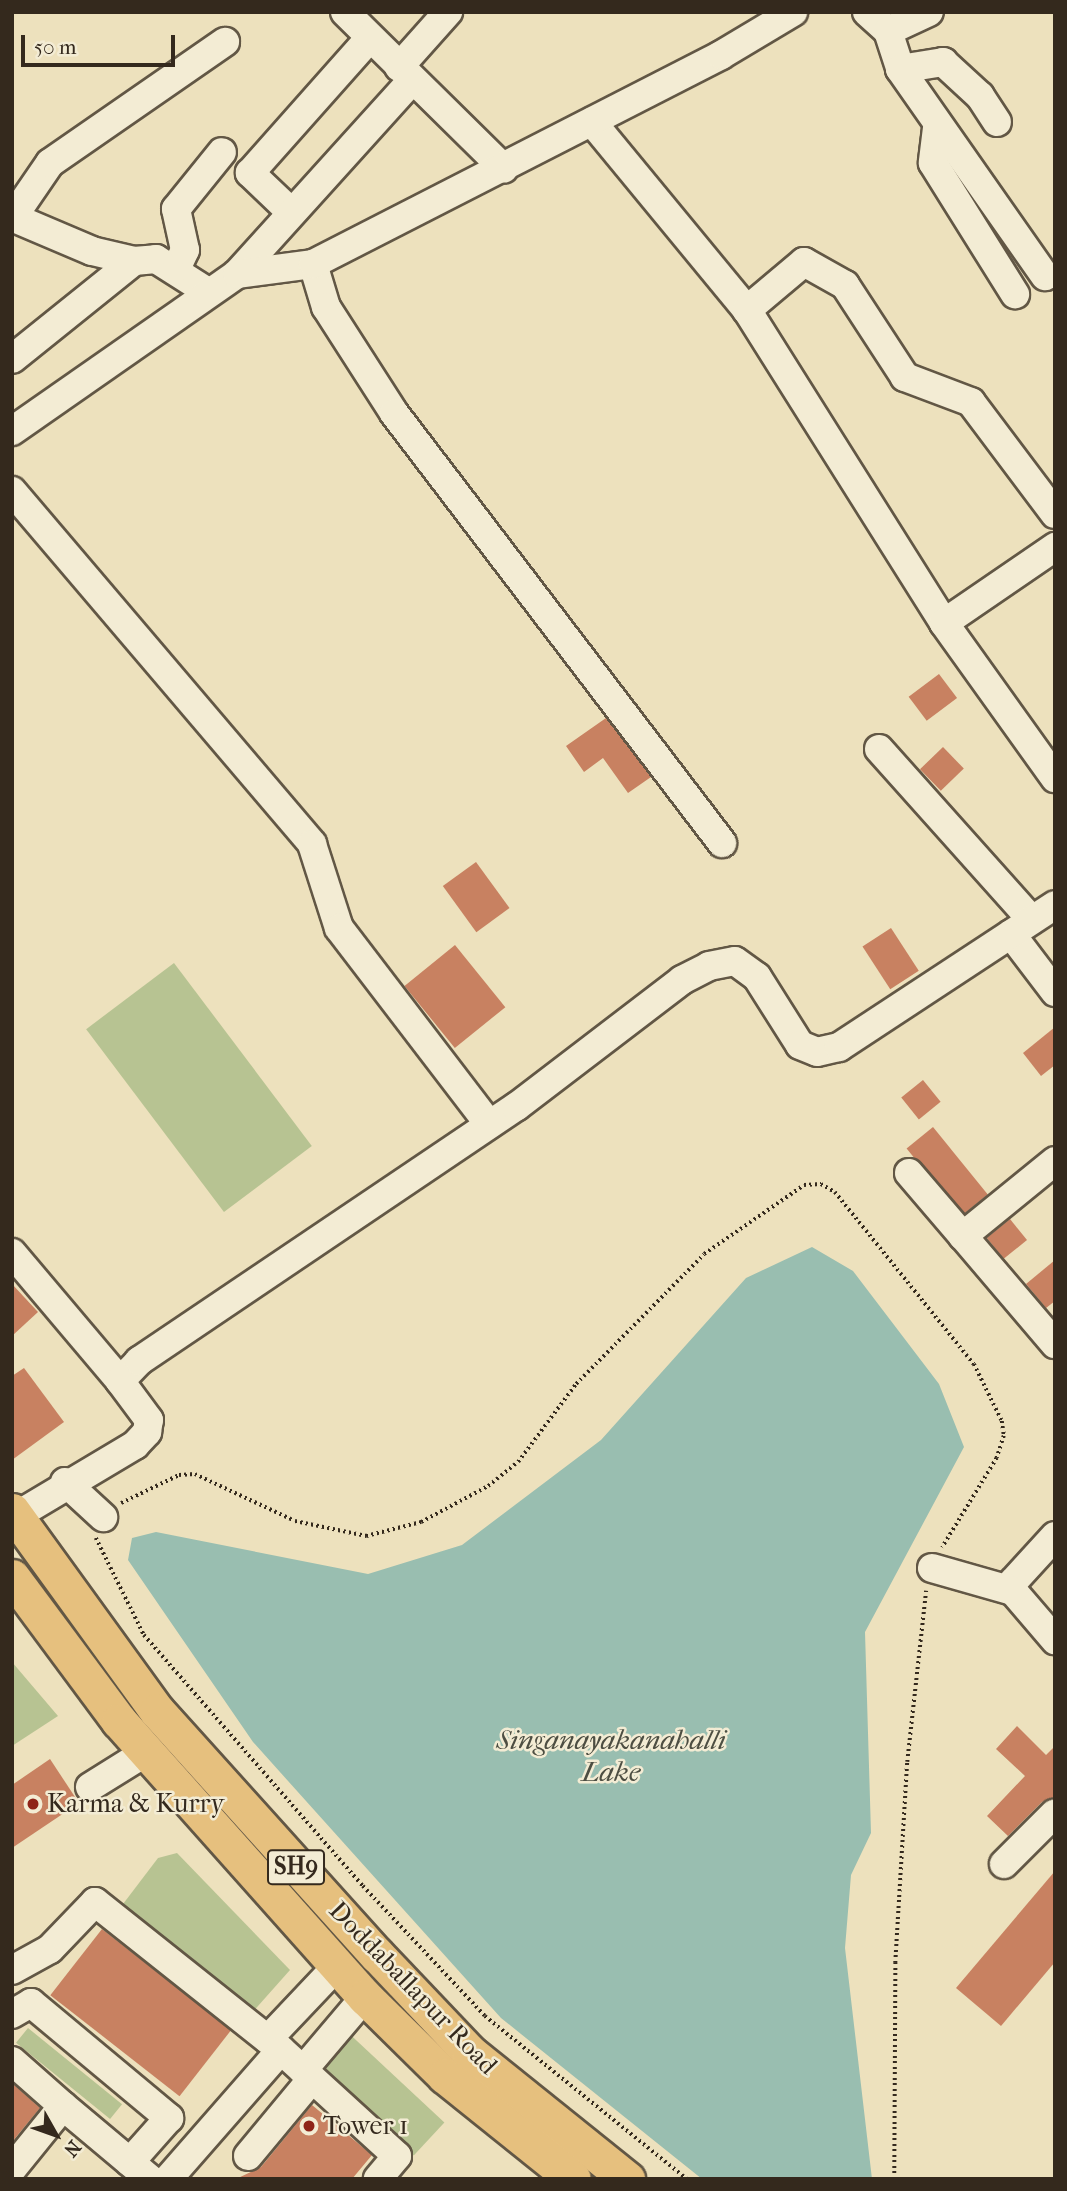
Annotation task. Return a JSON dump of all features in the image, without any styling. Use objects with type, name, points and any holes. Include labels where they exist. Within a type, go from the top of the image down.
[{"type":"main road","name":"Doddaballapur Road","points":[[14,1514],[156,1712],[368,1945],[469,2052],[627,2179]]},
{"type":"main road","name":"Doddaballapur Road","points":[[13,1579],[146,1752],[365,1997],[445,2076],[573,2179]]},
{"type":"street","points":[[12,431],[237,274],[406,73],[447,12]]},
{"type":"street","points":[[237,274],[313,264],[503,169],[793,12]]},
{"type":"street","points":[[867,12],[888,31],[900,69],[937,128],[1045,276]]},
{"type":"street","points":[[888,31],[929,12]]},
{"type":"street","points":[[291,212],[250,173],[355,20],[503,169]]},
{"type":"street","points":[[208,292],[177,267],[156,259],[134,261],[92,251],[13,217],[50,163],[225,42]]},
{"type":"street","points":[[900,69],[943,62],[980,96],[997,122]]},
{"type":"street","points":[[592,122],[747,310],[944,623],[1055,778]]},
{"type":"street","points":[[937,128],[933,163],[1015,294]]},
{"type":"street","points":[[177,267],[185,250],[176,209],[222,152]]},
{"type":"street","points":[[12,359],[134,261]]},
{"type":"street","points":[[747,310],[804,262],[845,285],[905,377],[971,402],[1055,514]]},
{"type":"street","points":[[313,264],[326,307],[394,412],[722,843]]},
{"type":"street","points":[[12,491],[313,844],[326,893],[346,938],[489,1124]]},
{"type":"street","points":[[944,623],[1055,547]]},
{"type":"street","points":[[878,750],[1033,920],[1055,992]]},
{"type":"street","points":[[120,1381],[153,1350],[489,1124],[709,966],[736,961],[757,977],[800,1045],[817,1052],[839,1047],[1033,920]]},
{"type":"street","points":[[963,1236],[1053,1167]]},
{"type":"street","points":[[909,1173],[1055,1344]]},
{"type":"street","points":[[12,1252],[120,1381],[149,1420],[147,1432],[135,1445],[65,1482],[14,1514]]},
{"type":"street","points":[[65,1482],[103,1517]]},
{"type":"street","points":[[1013,1591],[1013,1582],[1055,1536]]},
{"type":"street","points":[[932,1569],[1013,1591],[1055,1640]]},
{"type":"street","points":[[90,1787],[146,1752]]},
{"type":"street","points":[[1004,1864],[1055,1814]]},
{"type":"street","points":[[12,1970],[50,1949],[95,1902],[274,2044],[397,2156],[378,2179]]},
{"type":"street","points":[[168,2179],[337,1966]]},
{"type":"street","points":[[248,2155],[365,1997]]},
{"type":"street","points":[[12,2014],[31,2003],[169,2118],[140,2171],[12,2061]]},
{"type":"street","points":[[12,2169],[63,2106]]},
{"type":"path","points":[[687,2179],[485,2016],[198,1702],[144,1635],[116,1589],[97,1548],[95,1532],[103,1517],[178,1475],[195,1474],[295,1521],[366,1536],[421,1522],[488,1486],[517,1462],[576,1384],[704,1254],[804,1185],[821,1184],[835,1192],[974,1364],[1002,1420],[1004,1436],[997,1458],[932,1569],[906,1775],[892,2029],[894,2179]]},
{"type":"green space","points":[[174,963],[312,1146],[224,1212],[86,1029]]},
{"type":"green space","points":[[12,1662],[58,1716],[12,1746]]},
{"type":"green space","points":[[177,1853],[290,1970],[251,2014],[120,1908],[158,1858]]},
{"type":"green space","points":[[342,2027],[444,2122],[414,2155],[311,2060]]},
{"type":"green space","points":[[28,2028],[122,2104],[110,2119],[16,2043]]},
{"type":"water","name":"Singanayakanahalli Lake","points":[[812,1247],[853,1271],[939,1384],[964,1447],[865,1632],[871,1833],[851,1875],[845,1948],[872,2179],[702,2179],[501,2018],[253,1742],[128,1560],[132,1538],[156,1532],[368,1574],[462,1545],[601,1440],[746,1278]]},
{"type":"building","points":[[939,674],[957,698],[927,721],[909,697]]},
{"type":"building","points":[[606,718],[651,777],[628,793],[603,758],[584,772],[566,746]]},
{"type":"building","points":[[943,747],[964,769],[941,791],[920,769]]},
{"type":"building","points":[[476,862],[510,908],[476,932],[443,886]]},
{"type":"building","points":[[891,928],[919,971],[890,989],[862,947]]},
{"type":"building","points":[[455,945],[505,1007],[455,1048],[404,986]]},
{"type":"building","points":[[1055,1027],[1055,1065],[1041,1076],[1023,1053]]},
{"type":"building","points":[[923,1080],[941,1102],[919,1119],[901,1098]]},
{"type":"building","points":[[933,1127],[988,1195],[961,1216],[907,1148]]},
{"type":"building","points":[[1010,1219],[1027,1240],[1004,1259],[987,1238]]},
{"type":"building","points":[[1055,1260],[1055,1301],[1046,1308],[1026,1284]]},
{"type":"building","points":[[12,1284],[38,1312],[12,1336]]},
{"type":"building","points":[[24,1368],[64,1422],[12,1460],[12,1376]]},
{"type":"building","points":[[1017,1726],[1046,1755],[1055,1746],[1055,1798],[1042,1802],[1008,1836],[987,1816],[1025,1776],[996,1749]]},
{"type":"building","points":[[50,1759],[79,1803],[12,1848],[12,1785]]},
{"type":"building","points":[[1055,1871],[1055,1962],[1001,2026],[956,1988]]},
{"type":"building","points":[[102,1929],[231,2030],[180,2096],[50,1995]]},
{"type":"building","points":[[12,2083],[40,2108],[12,2142]]},
{"type":"building","name":"Tower 1","points":[[312,2105],[372,2155],[352,2179],[236,2179],[261,2167]]},
{"type":"place","name":"Karma & Kurry","points":[[33,1804]]},
{"type":"place","name":"Tower 1","points":[[309,2126]]}]
